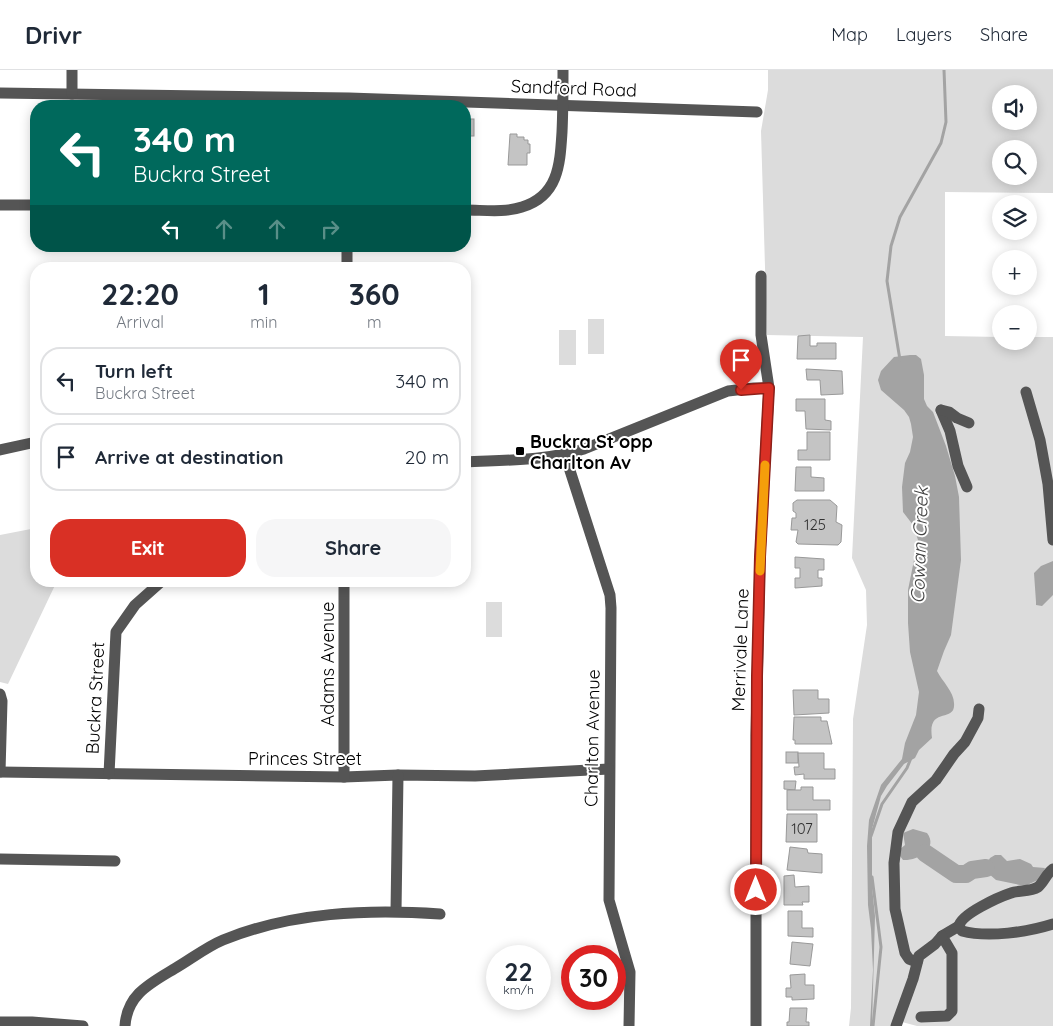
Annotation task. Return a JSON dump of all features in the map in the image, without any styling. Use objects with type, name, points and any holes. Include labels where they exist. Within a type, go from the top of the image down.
[{"type":"street","points":[[72,70],[72,94]]},
{"type":"street","points":[[471,210],[521,208],[537,200],[550,188],[560,165],[563,70]]},
{"type":"street","name":"Sandford Road","points":[[0,93],[280,100]]},
{"type":"street","name":"Sandford Road","points":[[471,103],[563,104],[757,112]]},
{"type":"street","points":[[0,205],[30,205]]},
{"type":"street","name":"Merrivale Lane","points":[[756,1026],[756,735],[760,557],[769,388],[761,335],[761,276]]},
{"type":"street","points":[[471,462],[547,458],[565,455],[728,391],[769,388]]},
{"type":"street","points":[[1026,392],[1040,440],[1048,484],[1053,540]]},
{"type":"street","points":[[967,487],[958,466],[950,431],[941,410],[949,412],[969,423]]},
{"type":"street","points":[[0,450],[30,443]]},
{"type":"street","name":"Charlton Avenue","points":[[565,455],[610,595],[612,608],[609,900],[630,972],[629,1026]]},
{"type":"street","name":"Buckra Street","points":[[109,774],[116,632],[135,605],[155,587]]},
{"type":"street","name":"Adams Avenue","points":[[344,587],[344,777]]},
{"type":"street","points":[[0,694],[2,701],[0,772]]},
{"type":"street","points":[[917,962],[909,959],[905,953],[896,909],[894,863],[898,832],[912,802],[936,780],[965,742],[978,718],[979,709]]},
{"type":"street","name":"Princes Street","points":[[0,772],[344,777],[398,775],[475,776],[609,769]]},
{"type":"street","points":[[396,911],[398,775]]},
{"type":"street","points":[[0,859],[115,861]]},
{"type":"street","points":[[896,1026],[919,956],[942,936],[959,926],[962,919],[980,907],[1010,893],[1029,890],[1039,886],[1053,869]]},
{"type":"street","points":[[125,1026],[126,1014],[131,1002],[139,992],[157,979],[222,941],[304,918],[349,912],[396,911],[440,914]]},
{"type":"street","points":[[959,926],[962,931],[986,934],[1019,931],[1053,924]]},
{"type":"street","points":[[921,1017],[947,1016],[952,1011],[952,950],[942,936]]},
{"type":"street","points":[[0,1022],[32,1022],[82,1026]]},
{"type":"shaded area","points":[[768,70],[1053,70],[1053,193],[945,192],[945,336],[992,337],[992,350],[1037,350],[1037,337],[1053,337],[1053,1026],[917,1026],[902,1022],[900,1026],[849,1026],[851,1008],[853,719],[867,625],[866,590],[852,558],[863,337],[767,335],[761,131],[768,90]]},
{"type":"shaded area","points":[[588,319],[604,319],[604,354],[588,354]]},
{"type":"shaded area","points":[[559,330],[576,330],[576,365],[559,365]]},
{"type":"shaded area","points":[[30,529],[30,587],[54,587],[8,684],[0,682],[0,535]]},
{"type":"shaded area","points":[[486,602],[502,602],[502,637],[486,637]]},
{"type":"water","points":[[916,355],[921,359],[924,375],[924,399],[927,406],[933,412],[946,446],[959,497],[961,560],[951,635],[937,671],[950,691],[954,703],[951,713],[937,718],[934,722],[932,738],[919,750],[915,758],[904,764],[887,786],[881,796],[872,829],[872,887],[875,916],[872,1026],[870,1026],[873,970],[868,905],[867,846],[869,820],[881,785],[902,759],[905,743],[916,715],[919,692],[910,652],[908,623],[908,590],[918,540],[913,525],[903,512],[902,487],[905,463],[910,452],[913,437],[909,417],[904,410],[881,390],[878,380],[881,371],[894,357]]},
{"type":"water","points":[[1053,561],[1053,595],[1042,606],[1036,605],[1034,573],[1041,566]]},
{"type":"water","points":[[913,829],[927,833],[930,844],[925,853],[920,856],[903,860],[899,850],[905,845],[903,833]]},
{"type":"water","points":[[995,855],[1001,855],[1007,861],[1020,859],[1031,864],[1033,867],[1045,868],[1040,879],[1025,886],[996,880],[988,873],[986,865],[990,858]]},
{"type":"building","points":[[471,119],[474,119],[474,136],[471,136]]},
{"type":"building","points":[[510,134],[517,134],[517,137],[524,137],[524,140],[528,140],[530,153],[527,153],[527,165],[508,165]]},
{"type":"building","points":[[810,335],[810,346],[817,346],[817,343],[836,343],[836,359],[797,359],[798,336]]},
{"type":"building","points":[[806,369],[842,371],[843,394],[821,395],[820,380],[807,380]]},
{"type":"building","points":[[796,399],[825,399],[825,420],[831,421],[831,430],[806,429],[805,411],[796,411]]},
{"type":"building","points":[[807,432],[830,432],[830,460],[798,460],[798,450],[807,450]]},
{"type":"building","points":[[796,467],[811,467],[811,477],[824,478],[824,491],[795,491]]},
{"type":"building","points":[[797,500],[830,500],[837,506],[836,522],[842,525],[841,542],[838,545],[798,544],[796,542],[798,530],[791,530],[792,518],[796,518],[796,513],[793,511],[793,503]]},
{"type":"building","points":[[795,557],[824,559],[824,570],[818,570],[818,578],[822,578],[822,586],[795,588],[795,578],[800,578],[800,568],[795,568]]},
{"type":"building","points":[[793,690],[818,690],[818,699],[829,699],[829,713],[794,715]]},
{"type":"building","points":[[794,717],[821,717],[821,721],[827,721],[832,744],[795,744],[795,740],[793,740]]},
{"type":"building","points":[[786,752],[798,752],[798,763],[786,763]]},
{"type":"building","points":[[798,753],[824,753],[824,769],[835,769],[835,779],[804,779],[804,774],[795,775],[794,767],[799,767]]},
{"type":"building","points":[[784,781],[796,781],[795,790],[784,789]]},
{"type":"building","points":[[801,787],[813,787],[813,800],[830,800],[830,810],[787,810],[787,790],[801,790]]},
{"type":"building","points":[[787,814],[817,814],[817,842],[786,842]]},
{"type":"building","points":[[790,847],[807,849],[808,853],[822,854],[822,873],[787,870]]},
{"type":"building","points":[[794,875],[795,887],[809,886],[809,902],[802,902],[803,905],[784,905],[784,876]]},
{"type":"building","points":[[788,911],[802,911],[802,928],[813,928],[813,937],[788,936]]},
{"type":"building","points":[[792,942],[813,944],[810,966],[790,964]]},
{"type":"building","points":[[805,974],[805,985],[814,985],[814,999],[792,1000],[792,997],[786,997],[786,988],[791,988],[790,975]]},
{"type":"building","points":[[790,1008],[807,1008],[806,1022],[809,1022],[809,1026],[787,1026]]},
{"type":"waterway","name":"Cowan Creek","points":[[900,360],[887,281],[891,246],[900,217],[941,143],[946,122],[944,70]]},
{"type":"waterway","name":"Cowan Creek","points":[[871,836],[882,804],[907,768],[911,758]]},
{"type":"waterway","points":[[925,853],[956,874],[966,874],[972,870],[986,868]]},
{"type":"waterway","name":"Cowan Creek","points":[[872,877],[881,947],[873,1026]]},
{"type":"slow traffic","points":[[760,571],[765,465]]},
{"type":"place","name":"Buckra St opp Charlton Av","points":[[520,451]]},
{"type":"route","points":[[741,390],[769,388],[760,557],[756,735],[756,890]]}]
